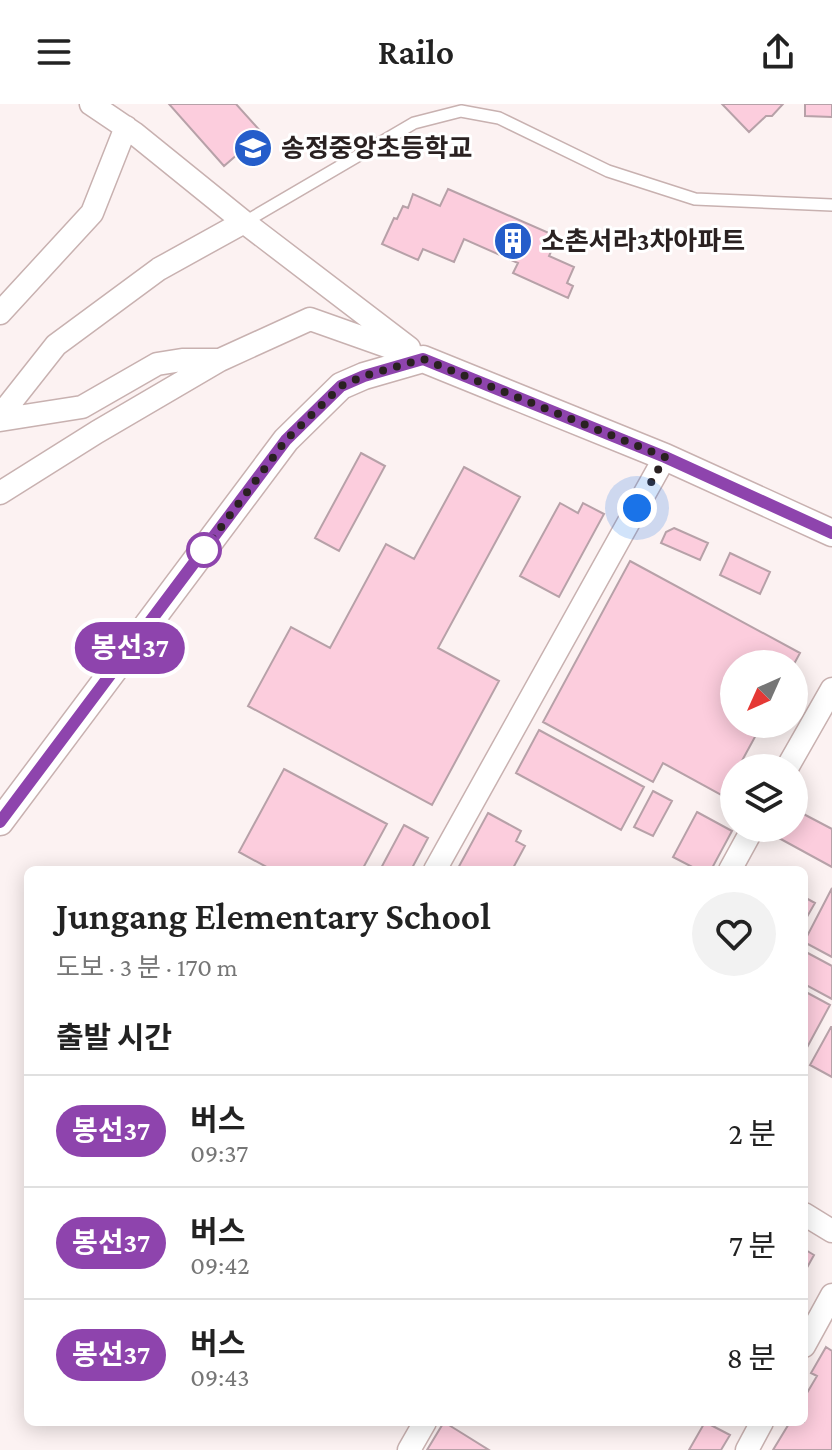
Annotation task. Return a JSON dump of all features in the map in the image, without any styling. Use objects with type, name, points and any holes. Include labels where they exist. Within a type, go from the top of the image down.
[{"type":"street","points":[[91,104],[126,127],[423,359]]},
{"type":"street","points":[[0,313],[92,213],[126,127]]},
{"type":"street","points":[[0,418],[56,345],[159,269],[244,222]]},
{"type":"street","points":[[0,493],[220,360],[310,319],[423,359],[665,457],[832,533]]},
{"type":"street","points":[[0,822],[286,440],[341,386],[423,359]]},
{"type":"street","points":[[0,418],[82,407],[157,364],[182,360],[220,360]]},
{"type":"street","points":[[437,866],[665,457]]},
{"type":"street","points":[[795,754],[832,689]]},
{"type":"street","points":[[732,866],[745,842]]},
{"type":"street","points":[[808,1216],[832,1231]]},
{"type":"street","points":[[808,1339],[832,1295]]},
{"type":"street","points":[[409,1450],[423,1426]]},
{"type":"street","points":[[747,1450],[760,1426]]},
{"type":"lane","points":[[244,222],[414,123],[461,111],[499,118],[608,171],[695,199],[832,205]]},
{"type":"building","points":[[169,104],[236,104],[262,133],[224,166]]},
{"type":"building","points":[[722,104],[783,104],[749,132]]},
{"type":"building","points":[[805,104],[832,104],[832,117],[805,116]]},
{"type":"building","name":"소촌서라3차아파트","points":[[448,189],[558,237],[549,256],[574,267],[567,283],[573,286],[568,298],[513,273],[518,263],[464,239],[454,262],[423,249],[418,260],[382,244],[394,218],[397,219],[403,206],[408,208],[413,194],[440,206]]},
{"type":"building","points":[[361,453],[385,466],[339,551],[315,538]]},
{"type":"building","points":[[464,467],[520,497],[438,648],[499,681],[432,805],[248,706],[291,627],[330,648],[386,544],[414,559]]},
{"type":"building","points":[[560,503],[578,513],[583,503],[604,514],[559,597],[520,576]]},
{"type":"building","points":[[674,528],[708,543],[700,560],[661,543],[666,532]]},
{"type":"building","points":[[730,553],[770,572],[760,594],[720,575]]},
{"type":"building","points":[[630,561],[794,650],[720,650],[720,738],[754,738],[746,754],[720,754],[720,794],[663,763],[653,782],[543,722]]},
{"type":"building","points":[[539,730],[644,787],[621,830],[516,773]]},
{"type":"building","points":[[284,769],[387,824],[364,866],[265,866],[239,852]]},
{"type":"building","points":[[653,791],[672,801],[653,836],[634,827]]},
{"type":"building","points":[[697,812],[720,824],[720,842],[726,842],[713,866],[690,866],[673,857]]},
{"type":"building","points":[[488,813],[521,831],[516,841],[525,846],[514,866],[459,866]]},
{"type":"building","points":[[808,816],[832,829],[832,867],[786,842],[808,842]]},
{"type":"building","points":[[404,825],[428,838],[413,866],[382,866]]},
{"type":"building","points":[[832,888],[832,957],[808,944],[808,934]]},
{"type":"building","points":[[808,899],[815,903],[808,915]]},
{"type":"building","points":[[808,953],[832,966],[832,999],[808,986]]},
{"type":"building","points":[[808,993],[830,1005],[808,1046]]},
{"type":"building","points":[[832,1027],[832,1077],[810,1065]]},
{"type":"building","points":[[808,1251],[814,1255],[808,1266]]},
{"type":"building","points":[[826,1347],[832,1351],[832,1450],[773,1450],[788,1426],[808,1426],[808,1391],[817,1376],[811,1373]]},
{"type":"building","points":[[442,1426],[450,1426],[489,1450],[427,1450]]},
{"type":"building","points":[[703,1426],[713,1426],[730,1435],[721,1450],[689,1450]]},
{"type":"bus line","name":"봉선37","points":[[0,822],[286,440],[341,386],[364,376],[423,359],[665,457],[832,533]]},
{"type":"place","name":"송정중앙초등학교","points":[[253,148]]},
{"type":"place","name":"소촌서라3차아파트","points":[[513,241]]},
{"type":"route","points":[[204,550],[286,440],[341,386],[423,359],[665,457],[637,508]]}]
